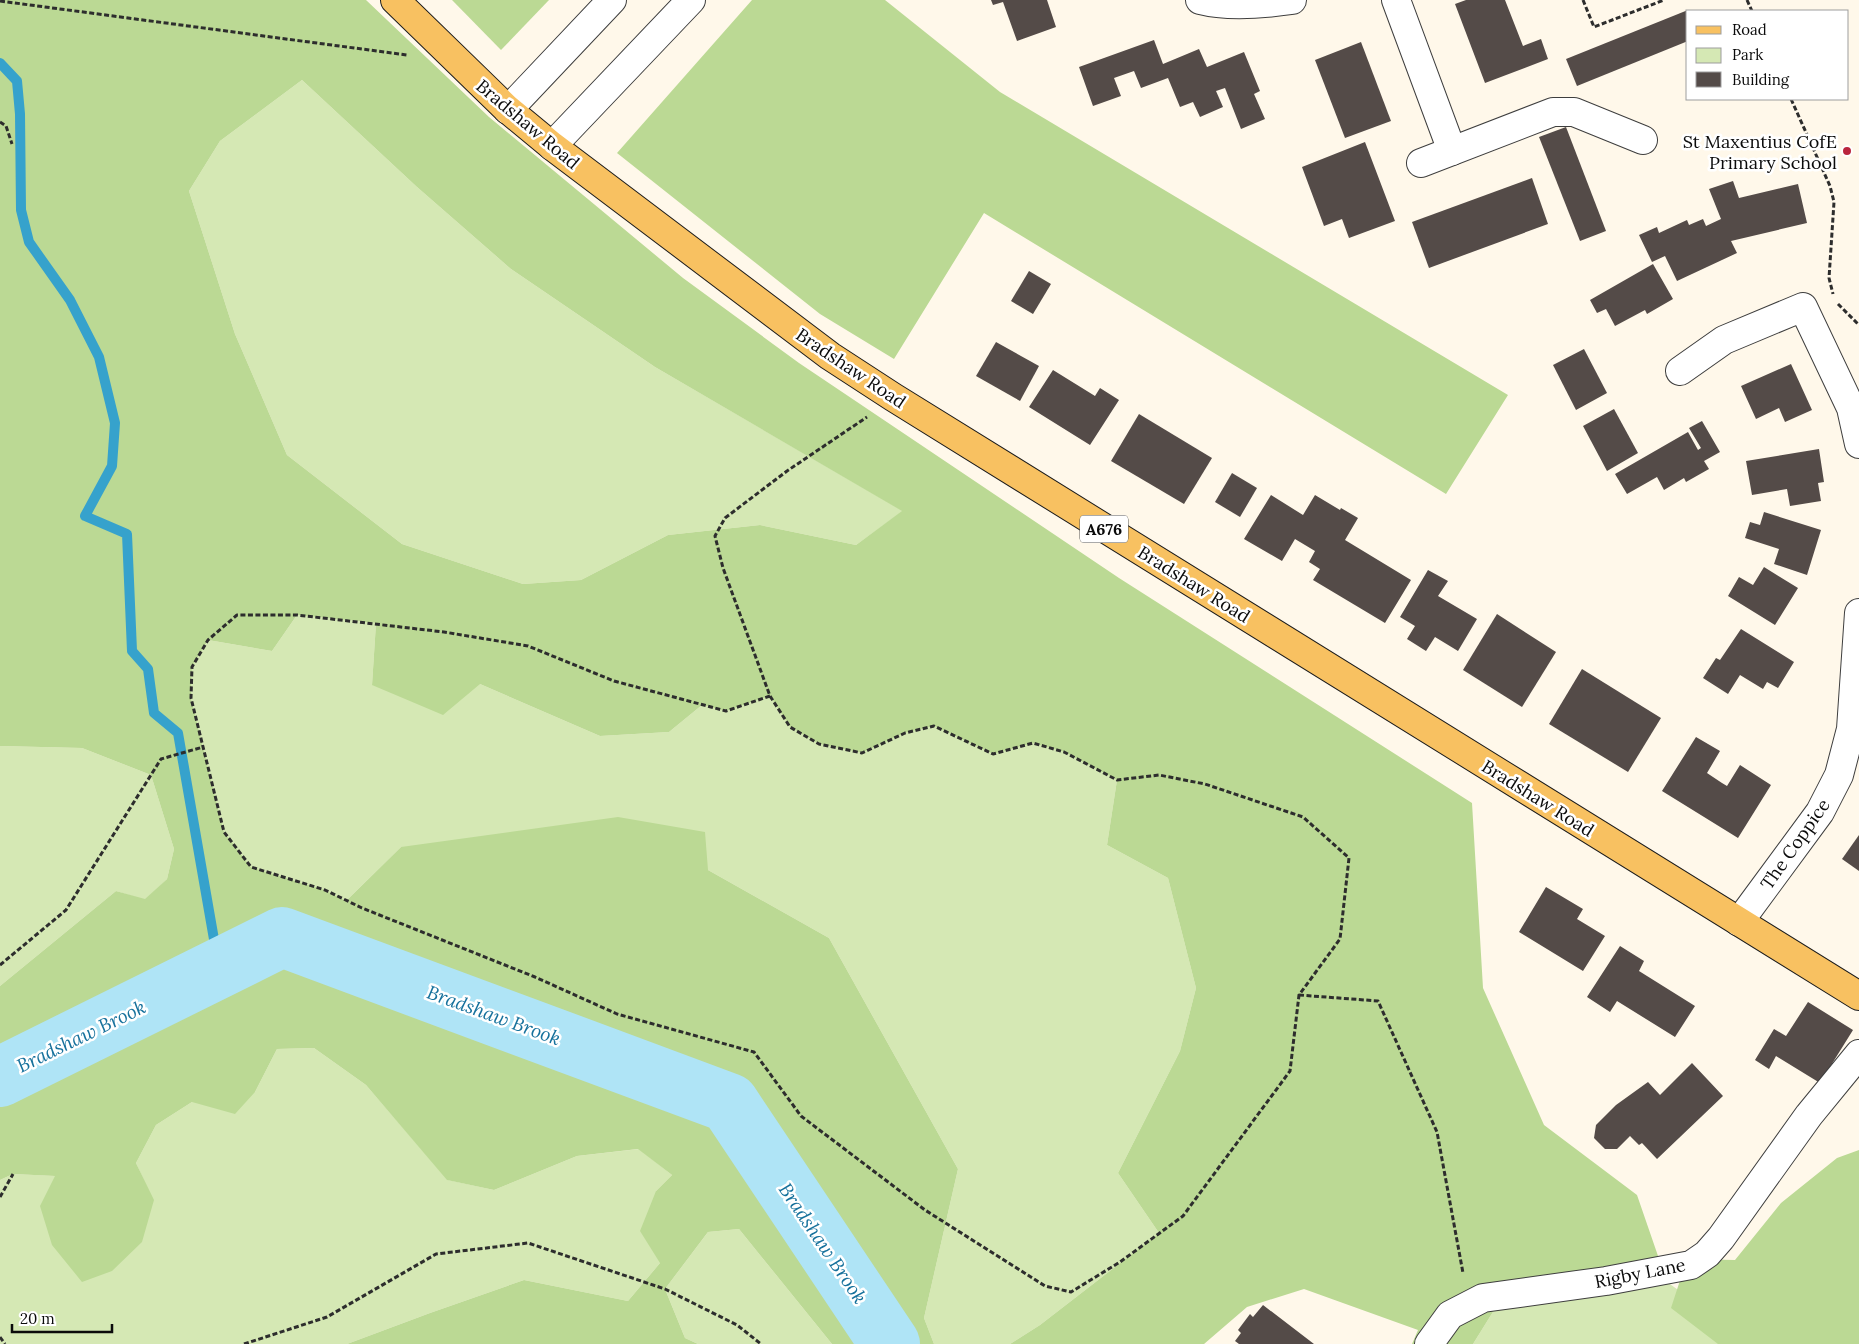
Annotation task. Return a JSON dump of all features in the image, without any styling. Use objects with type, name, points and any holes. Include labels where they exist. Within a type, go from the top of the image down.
[{"type":"main road","name":"Bradshaw Road","points":[[394,0],[508,110],[552,146],[823,350],[893,397],[1859,996]]},
{"type":"street","points":[[508,110],[612,0]]},
{"type":"street","points":[[552,146],[691,0]]},
{"type":"street","points":[[1200,0],[1269,4],[1292,0]]},
{"type":"street","points":[[1396,0],[1452,151]]},
{"type":"street","points":[[1422,163],[1553,112],[1574,112],[1643,140]]},
{"type":"street","points":[[1680,370],[1724,340],[1803,307],[1851,408],[1859,444]]},
{"type":"street","name":"The Coppice","points":[[1739,922],[1820,812],[1839,775],[1850,729],[1859,613]]},
{"type":"street","name":"Rigby Lane","points":[[1430,1344],[1450,1315],[1483,1298],[1606,1281],[1691,1265],[1706,1254],[1721,1238],[1809,1115],[1859,1054]]},
{"type":"path","points":[[1583,0],[1594,28],[1664,0]]},
{"type":"path","points":[[0,1],[408,55]]},
{"type":"path","points":[[1791,100],[1830,186],[1834,202],[1829,278],[1835,301],[1859,325]]},
{"type":"path","points":[[0,122],[6,126],[12,144]]},
{"type":"path","points":[[770,696],[726,711],[614,682],[528,646],[444,632],[297,615],[237,615],[208,640],[192,667],[191,698],[224,832],[251,867],[325,890],[362,908],[535,977],[617,1014],[754,1052],[801,1116],[925,1210],[1045,1286],[1071,1292],[1120,1262],[1183,1216],[1290,1071],[1299,995],[1340,939],[1349,858],[1303,817],[1205,784],[1159,775],[1117,780],[1064,752],[1033,743],[993,754],[934,726],[905,734],[862,753],[819,744],[790,727],[770,696],[723,568],[715,536],[725,518],[732,512],[788,471],[876,412],[893,397]]},
{"type":"path","points":[[0,965],[66,910],[161,759],[202,748]]},
{"type":"path","points":[[1299,995],[1378,1001],[1437,1132],[1464,1280],[1481,1278],[1483,1298]]},
{"type":"path","points":[[0,1197],[13,1174]]},
{"type":"path","points":[[244,1344],[327,1317],[436,1254],[528,1243],[665,1289],[737,1325],[761,1344]]},
{"type":"path","points":[[0,1337],[5,1344]]},
{"type":"green space","points":[[0,0],[366,0],[489,117],[683,278],[799,363],[1119,578],[1472,803],[1483,988],[1544,1125],[1637,1195],[1667,1282],[1496,1307],[1473,1344],[1412,1344],[1418,1330],[1304,1289],[1247,1307],[1204,1344],[1010,1344],[1040,1325],[1159,1233],[1118,1173],[1180,1051],[1196,988],[1168,878],[1107,845],[1117,780],[1064,752],[1033,743],[993,754],[934,726],[905,733],[862,753],[819,744],[790,727],[770,696],[726,711],[702,705],[669,732],[600,736],[480,684],[443,715],[372,685],[376,623],[297,615],[272,651],[208,640],[192,667],[191,698],[224,832],[251,867],[325,890],[346,901],[401,847],[618,817],[705,832],[708,870],[829,938],[958,1169],[924,1318],[934,1344],[832,1344],[739,1229],[708,1232],[665,1289],[685,1338],[698,1344],[347,1344],[524,1280],[628,1301],[660,1263],[640,1231],[656,1191],[672,1175],[638,1149],[577,1156],[494,1190],[447,1180],[366,1085],[314,1048],[277,1049],[255,1092],[235,1114],[192,1102],[156,1125],[136,1163],[154,1200],[142,1242],[112,1271],[82,1282],[52,1245],[40,1206],[55,1176],[13,1174],[0,1180],[0,986],[116,891],[145,899],[167,879],[174,849],[151,775],[82,748],[0,746]],"holes":[[[302,80],[417,187],[511,269],[655,367],[902,511],[856,545],[760,525],[668,535],[581,580],[523,584],[402,544],[287,455],[235,334],[189,191],[220,141]]]},
{"type":"green space","points":[[452,0],[549,0],[501,50]]},
{"type":"green space","points":[[752,0],[885,0],[1000,92],[1508,395],[1446,494],[984,213],[894,359],[820,314],[617,153]]},
{"type":"green space","points":[[302,80],[417,187],[511,269],[655,367],[903,511],[856,545],[760,525],[668,535],[581,580],[523,584],[402,544],[287,455],[235,334],[189,191],[220,141]]},
{"type":"green space","points":[[297,615],[376,623],[372,685],[480,684],[600,736],[669,732],[702,705],[726,711],[770,696],[790,727],[819,744],[862,753],[905,733],[934,726],[993,754],[1033,743],[1064,752],[1117,780],[1107,845],[1168,878],[1196,988],[1180,1051],[1118,1173],[1159,1233],[1040,1325],[1010,1344],[934,1344],[924,1318],[958,1169],[829,938],[708,870],[401,847],[346,901],[325,890],[251,867],[224,832],[191,698],[192,667],[208,640],[272,651]]},
{"type":"green space","points":[[0,746],[82,748],[151,775],[174,849],[167,879],[145,900],[116,891],[0,986]]},
{"type":"green space","points":[[314,1048],[366,1085],[448,1180],[494,1190],[577,1156],[639,1149],[672,1175],[656,1191],[660,1263],[628,1301],[524,1280],[347,1344],[0,1344],[0,1180],[13,1174],[56,1176],[153,1200],[136,1163],[156,1125],[192,1102],[255,1092],[277,1049]]},
{"type":"green space","points":[[1859,1150],[1859,1344],[1718,1344],[1671,1308],[1687,1259],[1735,1260],[1781,1203],[1837,1158]]},
{"type":"green space","points":[[739,1229],[832,1344],[698,1344],[685,1338],[665,1289],[708,1232]]},
{"type":"green space","points":[[1667,1282],[1754,1344],[1473,1344],[1496,1307]]},
{"type":"building","points":[[991,0],[1047,0],[1056,27],[1017,41],[1003,2],[993,5]]},
{"type":"building","points":[[1466,0],[1505,0],[1523,46],[1541,39],[1548,59],[1485,83],[1455,4]]},
{"type":"building","points":[[1686,11],[1686,42],[1577,86],[1566,59]]},
{"type":"building","points":[[1154,40],[1163,64],[1199,49],[1207,67],[1244,52],[1260,91],[1254,94],[1265,119],[1241,129],[1225,88],[1216,91],[1223,107],[1200,117],[1193,102],[1180,107],[1168,78],[1141,88],[1134,71],[1114,78],[1121,96],[1093,106],[1079,67]]},
{"type":"building","points":[[1361,42],[1391,121],[1345,138],[1315,60]]},
{"type":"building","points":[[1566,127],[1606,231],[1580,241],[1539,137]]},
{"type":"building","points":[[1365,142],[1395,221],[1349,238],[1342,219],[1324,226],[1302,167]]},
{"type":"building","points":[[1532,178],[1548,224],[1429,268],[1412,222]]},
{"type":"building","points":[[1733,181],[1739,198],[1798,184],[1807,223],[1731,241],[1737,253],[1677,281],[1665,256],[1652,262],[1639,235],[1657,227],[1659,233],[1687,220],[1689,225],[1703,219],[1706,226],[1721,219],[1709,189]]},
{"type":"building","points":[[1653,264],[1673,299],[1647,314],[1645,310],[1615,326],[1606,309],[1597,313],[1590,300]]},
{"type":"building","points":[[1029,271],[1051,284],[1033,314],[1011,301]]},
{"type":"building","points":[[996,342],[1039,366],[1020,401],[976,376]]},
{"type":"building","points":[[1584,349],[1607,393],[1576,410],[1553,365]]},
{"type":"building","points":[[1791,364],[1812,410],[1785,422],[1779,408],[1756,419],[1741,386]]},
{"type":"building","points":[[1053,370],[1095,396],[1100,388],[1119,400],[1090,445],[1029,407]]},
{"type":"building","points":[[1614,409],[1638,453],[1607,471],[1583,426]]},
{"type":"building","points":[[1139,414],[1212,458],[1184,504],[1111,461]]},
{"type":"building","points":[[1702,421],[1720,452],[1704,461],[1709,469],[1686,482],[1684,478],[1664,490],[1657,477],[1627,494],[1615,474],[1688,432],[1698,450],[1701,448],[1689,428]]},
{"type":"building","points":[[1819,449],[1824,482],[1818,483],[1821,501],[1790,506],[1787,489],[1752,495],[1746,461]]},
{"type":"building","points":[[1232,473],[1257,488],[1240,517],[1215,502]]},
{"type":"building","points":[[1271,495],[1303,515],[1315,495],[1358,518],[1345,540],[1411,580],[1385,623],[1313,580],[1320,569],[1309,562],[1315,551],[1295,539],[1282,561],[1244,539]]},
{"type":"building","points":[[1764,512],[1821,530],[1807,575],[1774,564],[1779,549],[1745,538],[1750,522],[1760,525]]},
{"type":"building","points":[[1764,567],[1798,588],[1775,625],[1728,596],[1739,577],[1753,585]]},
{"type":"building","points":[[1428,570],[1448,581],[1438,596],[1477,619],[1458,651],[1435,637],[1426,651],[1407,639],[1415,626],[1400,617]]},
{"type":"building","points":[[1497,614],[1556,652],[1522,707],[1463,670]]},
{"type":"building","points":[[1741,629],[1794,662],[1778,688],[1767,682],[1763,689],[1740,675],[1728,694],[1703,678],[1716,658],[1720,660]]},
{"type":"building","points":[[1582,669],[1661,718],[1628,772],[1549,724]]},
{"type":"building","points":[[1696,737],[1720,751],[1707,773],[1722,783],[1727,786],[1740,765],[1771,785],[1738,838],[1662,791]]},
{"type":"building","points":[[1859,835],[1859,871],[1842,859]]},
{"type":"building","points":[[1546,887],[1583,909],[1577,919],[1605,936],[1583,971],[1519,932]]},
{"type":"building","points":[[1620,946],[1644,961],[1639,971],[1695,1006],[1675,1037],[1617,1001],[1610,1012],[1587,997]]},
{"type":"building","points":[[1808,1002],[1853,1030],[1820,1083],[1776,1056],[1769,1069],[1755,1060],[1774,1029],[1786,1036]]},
{"type":"building","points":[[1692,1063],[1723,1096],[1657,1159],[1642,1143],[1639,1145],[1630,1136],[1617,1149],[1605,1149],[1594,1138],[1596,1125],[1616,1105],[1648,1082],[1660,1095]]},
{"type":"building","points":[[1263,1305],[1314,1344],[1239,1344],[1235,1341],[1241,1333],[1238,1330],[1250,1314],[1253,1317]]},
{"type":"waterway","points":[[0,63],[17,81],[20,114],[21,210],[29,242],[70,300],[99,357],[115,423],[112,466],[85,516],[127,534],[132,651],[148,669],[154,713],[178,733],[219,968]]},
{"type":"waterway","name":"Bradshaw Brook","points":[[0,1077],[282,937],[729,1103],[890,1344]]},
{"type":"place","name":"St Maxentius CofE Primary School","points":[[1847,151]]}]
